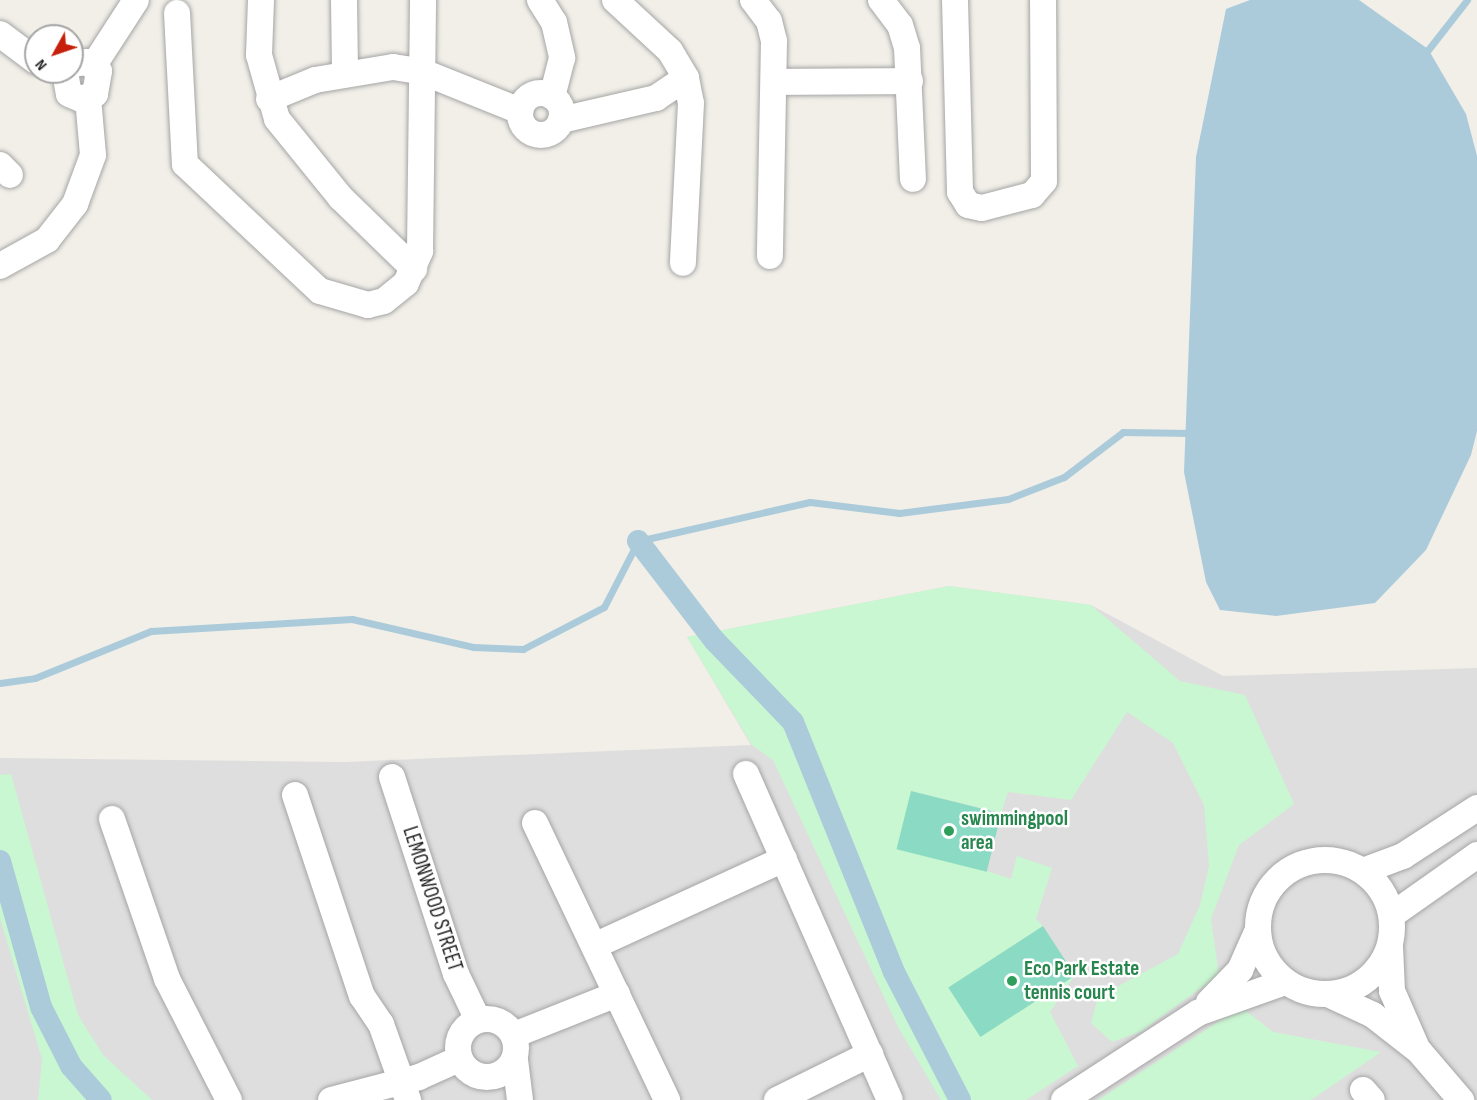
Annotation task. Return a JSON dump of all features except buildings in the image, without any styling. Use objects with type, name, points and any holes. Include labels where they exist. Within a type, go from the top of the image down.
[{"type":"street","points":[[84,55],[136,0]]},
{"type":"street","points":[[261,0],[259,55],[269,99],[302,156],[414,269]]},
{"type":"street","points":[[344,0],[345,73]]},
{"type":"street","points":[[177,13],[183,155],[200,182],[320,291],[339,301],[368,305],[384,301],[414,269],[422,231],[423,0]]},
{"type":"street","points":[[269,99],[345,73],[393,67],[423,72],[520,111],[532,133],[549,133],[556,108],[562,58],[554,22],[540,0]]},
{"type":"street","points":[[615,0],[670,51],[686,78],[691,103],[684,263]]},
{"type":"street","points":[[753,0],[769,21],[775,82],[770,256]]},
{"type":"street","points":[[881,0],[900,25],[910,81],[913,179]]},
{"type":"street","points":[[955,0],[960,192],[968,205],[982,208],[1032,195],[1044,181],[1043,0]]},
{"type":"street","points":[[0,34],[24,52]]},
{"type":"street","points":[[0,266],[47,240],[75,204],[93,155],[88,98],[101,79],[84,73]]},
{"type":"street","points":[[520,111],[536,94],[556,108],[647,101],[686,78]]},
{"type":"street","points":[[775,82],[910,81]]},
{"type":"street","points":[[746,774],[890,1100]]},
{"type":"street","name":"LEMONWOOD STREET","points":[[392,777],[456,974],[478,1020]]},
{"type":"street","points":[[295,795],[362,996],[381,1024],[405,1090]]},
{"type":"street","points":[[1363,871],[1403,856],[1477,808]]},
{"type":"street","points":[[112,819],[162,968],[230,1100]]},
{"type":"street","points":[[535,823],[667,1100]]},
{"type":"street","points":[[1392,915],[1477,855]]},
{"type":"street","points":[[594,946],[784,859]]},
{"type":"street","points":[[1064,1100],[1198,1013],[1240,970],[1257,932],[1268,891],[1300,864],[1332,860],[1363,871],[1381,890],[1392,915],[1390,947],[1392,991],[1419,1052]]},
{"type":"street","points":[[1257,932],[1262,951],[1285,982]]},
{"type":"street","points":[[1330,995],[1367,980],[1390,947]]},
{"type":"street","points":[[1198,1013],[1285,982],[1330,995],[1362,1008],[1419,1052],[1461,1100]]},
{"type":"street","points":[[459,1059],[488,1089],[501,1075],[514,1047],[616,994]]},
{"type":"street","points":[[459,1059],[462,1032],[478,1020],[499,1021],[514,1047],[520,1100]]},
{"type":"street","points":[[777,1100],[870,1054]]},
{"type":"street","points":[[331,1100],[405,1090],[459,1059]]},
{"type":"shaded area","points":[[949,586],[1091,605],[1223,676],[1477,668],[1477,1100],[0,1100],[0,758],[345,762],[751,745],[687,637]]},
{"type":"green space","points":[[949,586],[1091,605],[1180,681],[1245,695],[1294,804],[1239,845],[1211,919],[1219,975],[1140,1032],[1112,1042],[1091,1023],[1098,997],[1178,954],[1200,905],[1209,866],[1204,805],[1173,743],[1127,712],[1071,800],[1008,792],[1001,813],[911,791],[987,871],[1011,879],[1017,856],[1052,868],[1036,919],[1043,926],[949,988],[980,1036],[1075,975],[1050,1012],[1078,1066],[1026,1100],[941,1100],[898,1027],[773,760],[752,745],[687,637]]},
{"type":"green space","points":[[11,774],[78,1015],[103,1055],[152,1100],[38,1100],[42,1059],[0,918],[0,775]]},
{"type":"green space","name":"swimmingpool area","points":[[911,791],[1001,813],[987,872],[896,849]]},
{"type":"green space","name":"Eco Park Estate tennis court","points":[[1043,926],[1075,975],[980,1037],[948,988]]},
{"type":"green space","points":[[1241,1007],[1273,1032],[1381,1052],[1311,1100],[1098,1100]]},
{"type":"water","points":[[1250,0],[1359,0],[1428,49],[1466,114],[1477,156],[1477,431],[1471,455],[1426,550],[1375,603],[1276,616],[1220,610],[1206,582],[1184,472],[1196,157],[1226,9]]},
{"type":"waterway","points":[[1424,55],[1467,0]]},
{"type":"waterway","points":[[0,683],[35,678],[151,631],[352,619],[473,647],[523,649],[604,607],[638,541],[810,502],[899,513],[1008,499],[1064,477],[1123,432],[1191,433]]},
{"type":"waterway","points":[[638,541],[714,640],[793,722],[894,972],[960,1100]]},
{"type":"waterway","points":[[0,861],[41,1007],[71,1066],[101,1100]]},
{"type":"place","name":"swimmingpool area","points":[[949,831]]},
{"type":"place","name":"Eco Park Estate tennis court","points":[[1012,981]]}]
